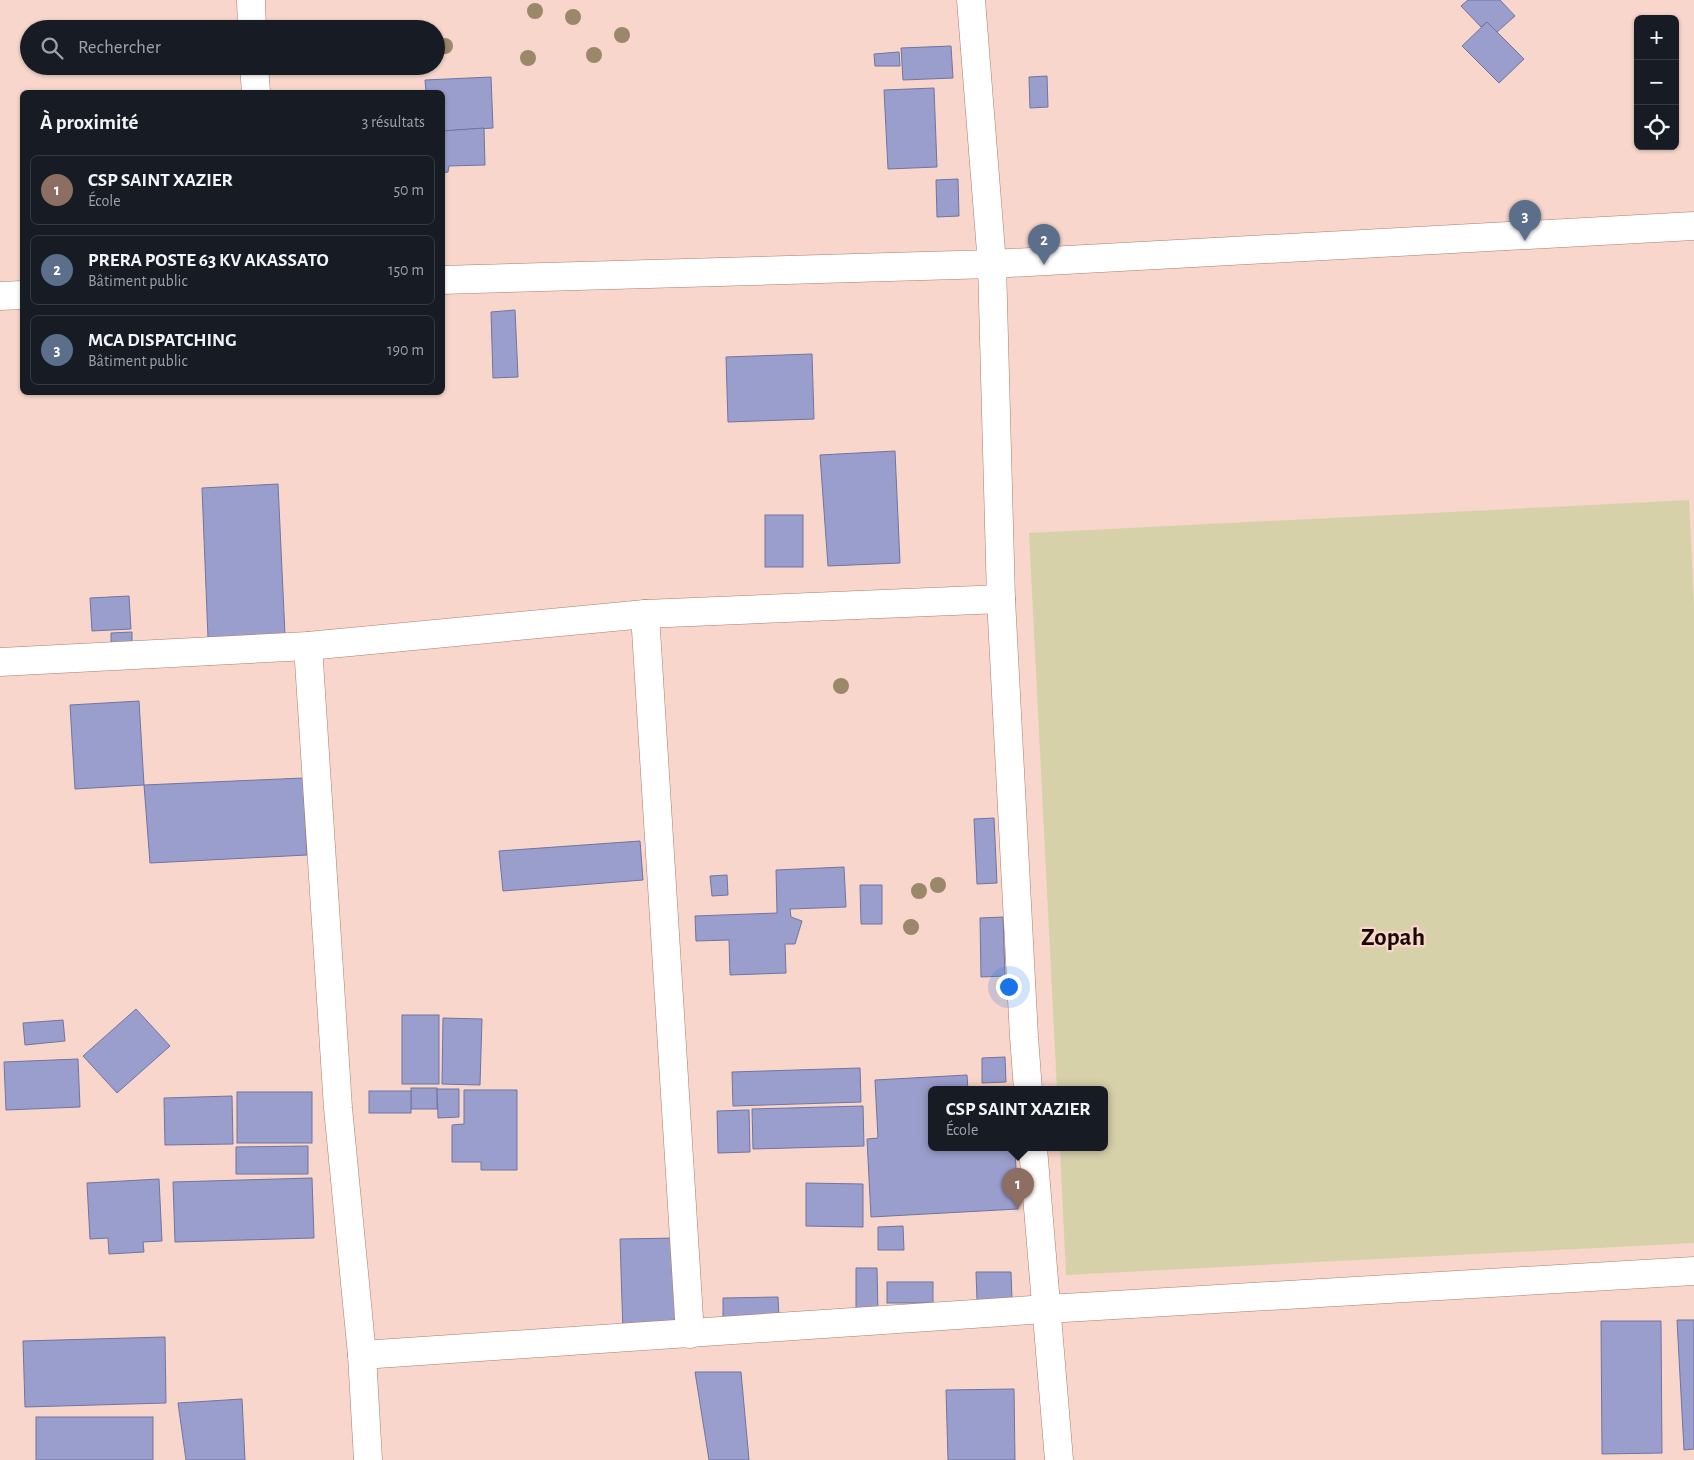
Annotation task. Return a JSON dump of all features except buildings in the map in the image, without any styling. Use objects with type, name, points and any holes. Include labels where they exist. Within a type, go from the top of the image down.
[{"type":"street","points":[[251,0],[252,20]]},
{"type":"street","points":[[971,0],[992,264],[1001,599],[1028,1086]]},
{"type":"street","points":[[255,75],[256,90]]},
{"type":"street","points":[[445,280],[992,264],[1694,226]]},
{"type":"street","points":[[0,296],[20,295]]},
{"type":"street","points":[[0,662],[308,646],[645,614],[1001,599]]},
{"type":"street","points":[[645,614],[690,1334]]},
{"type":"street","points":[[308,646],[338,1108],[362,1355],[368,1460]]},
{"type":"street","points":[[1033,1151],[1058,1460]]},
{"type":"street","points":[[362,1355],[690,1334],[1047,1308],[1694,1271]]},
{"type":"shaded area","points":[[1689,500],[1694,604],[1694,1243],[1066,1275],[1060,1151],[1108,1151],[1108,1086],[1057,1086],[1029,533]]},
{"type":"place","name":"MCA DISPATCHING","points":[[1525,241]]},
{"type":"place","name":"PRERA POSTE 63 KV AKASSATO","points":[[1044,265]]},
{"type":"place","name":"CSP SAINT XAZIER","points":[[1018,1209]]},
{"type":"district","name":"Zopah","points":[[1393,937]]}]
